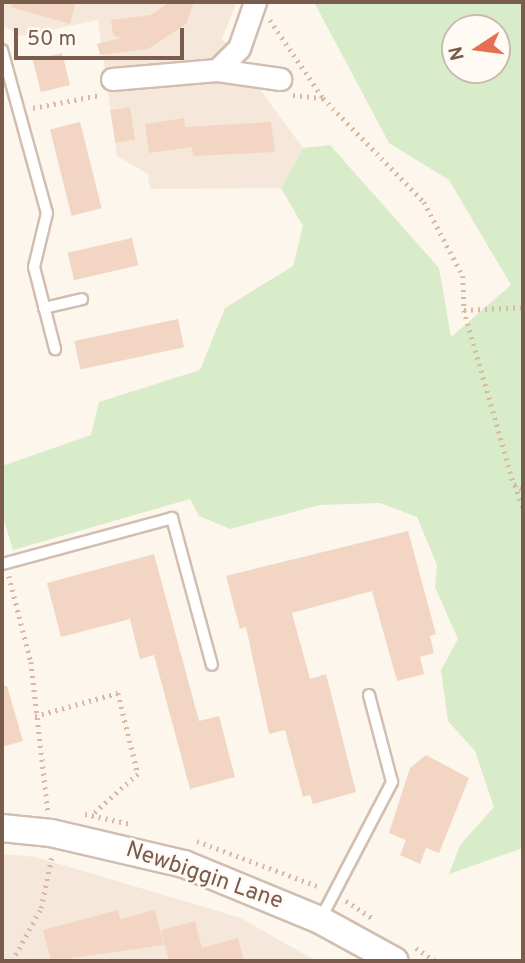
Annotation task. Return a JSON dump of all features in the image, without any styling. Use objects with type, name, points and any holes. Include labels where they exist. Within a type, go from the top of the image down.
[{"type":"street","points":[[218,69],[239,48],[260,7]]},
{"type":"street","points":[[113,86],[218,69],[279,79]]},
{"type":"street","name":"Newbiggin Lane","points":[[2,828],[51,833],[184,864],[320,920],[394,961]]},
{"type":"lane","points":[[2,50],[47,213],[34,267],[55,349]]},
{"type":"lane","points":[[44,308],[82,299]]},
{"type":"lane","points":[[4,564],[172,518],[212,665]]},
{"type":"lane","points":[[320,920],[392,782],[369,695]]},
{"type":"path","points":[[260,7],[323,98],[424,202],[463,276],[464,310],[523,508]]},
{"type":"path","points":[[19,111],[113,86]]},
{"type":"path","points":[[464,310],[523,307]]},
{"type":"path","points":[[514,484],[523,489]]},
{"type":"path","points":[[4,564],[31,662],[35,716],[51,833],[41,908],[12,961]]},
{"type":"path","points":[[35,716],[118,693],[138,774],[92,815]]},
{"type":"shaded area","points":[[2,2],[237,2],[222,38],[303,148],[281,188],[150,189],[148,174],[117,156],[98,20],[21,36],[2,25]]},
{"type":"shaded area","points":[[2,854],[36,857],[241,918],[316,961],[2,961]]},
{"type":"green space","points":[[314,2],[523,2],[523,848],[449,874],[460,845],[494,807],[475,751],[448,721],[441,670],[458,639],[435,587],[437,565],[417,517],[380,503],[320,505],[230,529],[199,516],[190,499],[13,550],[2,514],[2,466],[91,435],[99,402],[200,370],[225,308],[293,266],[303,226],[281,188],[303,148],[330,145],[439,268],[451,337],[511,285],[449,180],[389,143]]},
{"type":"building","points":[[12,2],[76,2],[70,24],[11,7]]},
{"type":"building","points":[[169,2],[194,2],[186,24],[148,49],[100,55],[97,44],[121,38],[113,35],[111,20],[151,15]]},
{"type":"building","points":[[62,53],[70,85],[41,92],[33,60]]},
{"type":"building","points":[[130,107],[135,140],[115,143],[110,110]]},
{"type":"building","points":[[184,118],[185,127],[271,122],[275,152],[193,156],[192,147],[149,153],[145,124]]},
{"type":"building","points":[[80,122],[102,208],[71,216],[50,129]]},
{"type":"building","points":[[132,238],[138,265],[74,280],[68,253]]},
{"type":"building","points":[[178,319],[184,347],[80,369],[74,341]]},
{"type":"building","points":[[408,531],[436,634],[430,636],[434,653],[420,657],[424,674],[397,681],[372,591],[292,613],[310,679],[326,674],[356,792],[313,804],[310,795],[303,797],[285,730],[269,734],[246,627],[240,629],[226,576]]},
{"type":"building","points":[[154,554],[199,721],[219,716],[235,777],[190,789],[154,655],[140,659],[130,619],[61,637],[47,583]]},
{"type":"building","points":[[2,686],[7,686],[23,741],[2,747]]},
{"type":"building","points":[[426,755],[469,778],[439,853],[426,848],[420,864],[400,855],[406,840],[389,833],[410,768]]},
{"type":"building","points":[[118,910],[120,919],[155,910],[164,945],[51,961],[43,930]]},
{"type":"building","points":[[195,921],[202,948],[238,938],[244,961],[169,961],[161,930]]}]
